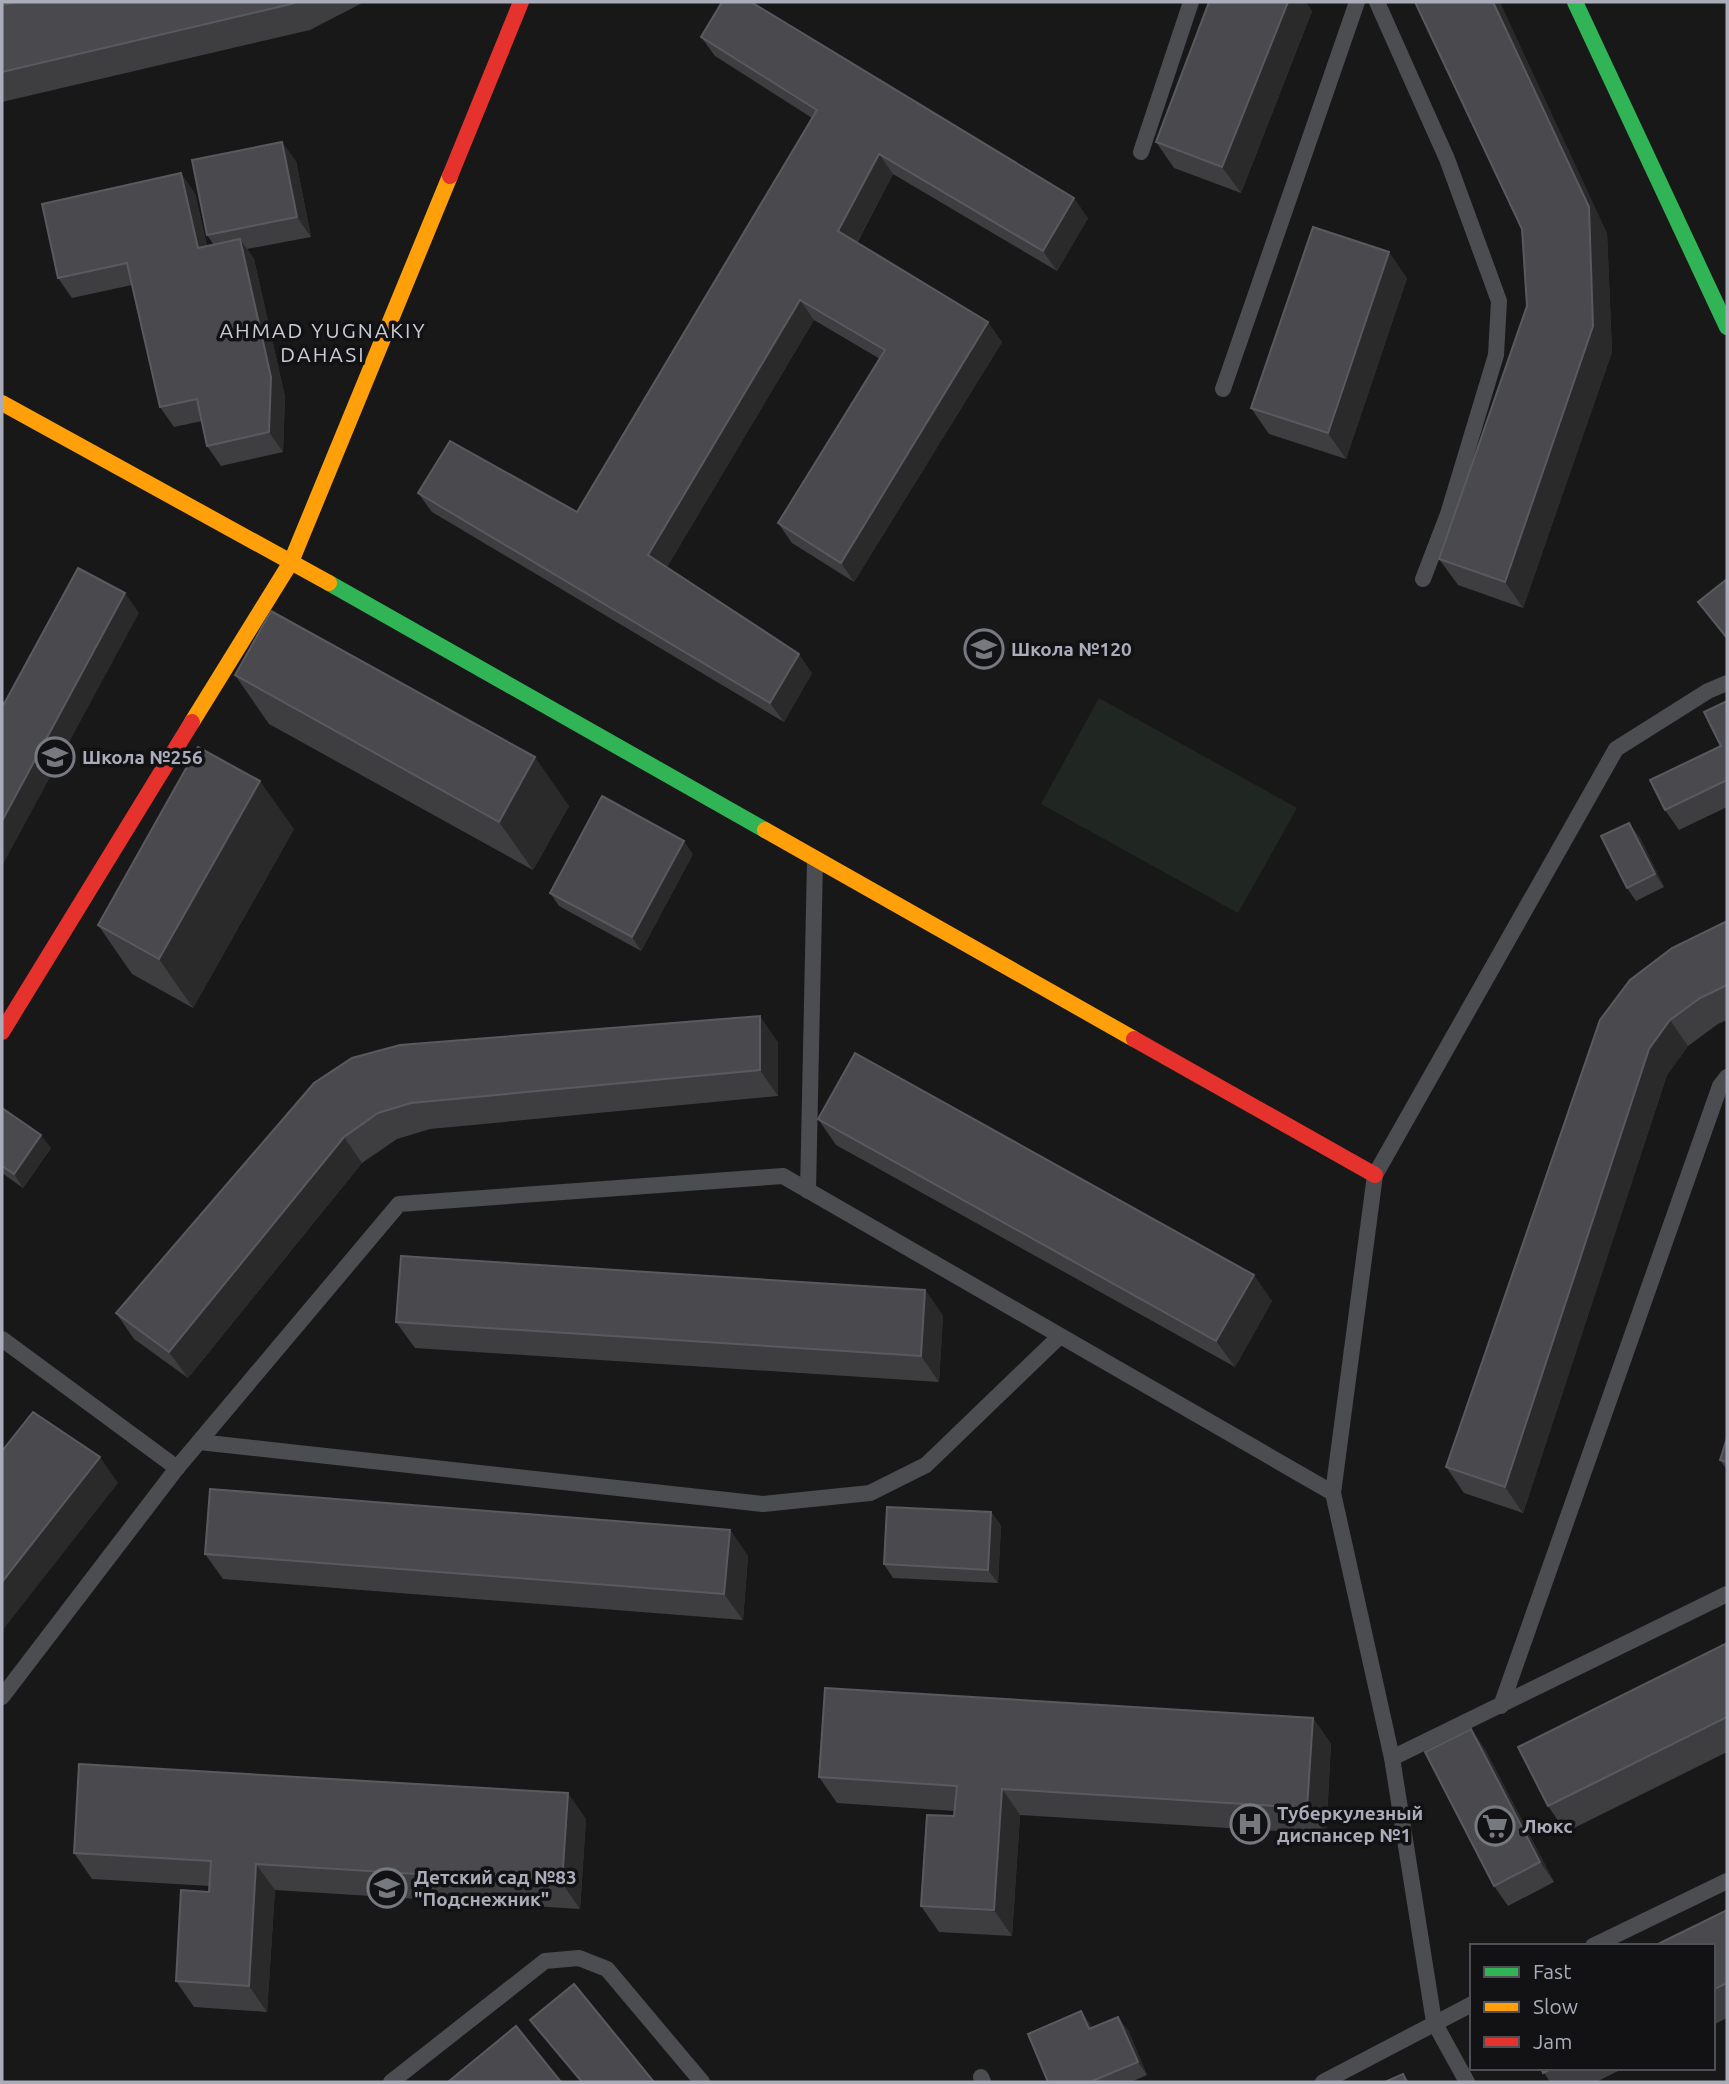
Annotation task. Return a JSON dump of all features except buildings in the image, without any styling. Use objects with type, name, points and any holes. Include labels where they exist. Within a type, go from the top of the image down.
[{"type":"street","points":[[2,1032],[291,562],[520,2]]},
{"type":"street","points":[[1575,2],[1727,327]]},
{"type":"street","points":[[2,403],[291,562],[1375,1175]]},
{"type":"lane","points":[[1140,152],[1191,2]]},
{"type":"lane","points":[[1223,389],[1357,2]]},
{"type":"lane","points":[[1377,2],[1447,159],[1499,301],[1496,355],[1448,514],[1423,579]]},
{"type":"lane","points":[[1467,2082],[1434,2022],[1392,1758],[1333,1493],[1375,1175],[1616,749],[1708,691],[1727,683]]},
{"type":"lane","points":[[808,1191],[816,858]]},
{"type":"lane","points":[[1502,1706],[1720,1086],[1727,1077]]},
{"type":"lane","points":[[2,1697],[177,1468],[400,1204],[783,1177],[1333,1493]]},
{"type":"lane","points":[[199,1442],[763,1504],[870,1493],[926,1465],[1060,1336]]},
{"type":"lane","points":[[2,1339],[177,1468]]},
{"type":"lane","points":[[1392,1758],[1727,1594]]},
{"type":"lane","points":[[1597,1944],[1727,1881]]},
{"type":"lane","points":[[391,2082],[545,1961],[579,1958],[607,1969],[702,2082]]},
{"type":"lane","points":[[1323,2082],[1470,2005]]},
{"type":"shaded area","points":[[1099,698],[1297,808],[1238,913],[1041,804]]},
{"type":"traffic: fast","points":[[1575,2],[1727,327]]},
{"type":"traffic: fast","points":[[329,583],[765,830]]},
{"type":"traffic: slow","points":[[192,722],[291,562],[450,176]]},
{"type":"traffic: slow","points":[[2,403],[329,583]]},
{"type":"traffic: slow","points":[[765,830],[1134,1039]]},
{"type":"traffic: jam","points":[[450,176],[521,2]]},
{"type":"traffic: jam","points":[[2,1032],[192,722]]},
{"type":"traffic: jam","points":[[1134,1039],[1375,1175]]},
{"type":"place","name":"Школа №120","points":[[984,649]]},
{"type":"place","name":"Школа №256","points":[[55,757]]},
{"type":"place","name":"Туберкулезный диспансер №1","points":[[1250,1824]]},
{"type":"place","name":"Люкс","points":[[1495,1826]]},
{"type":"place","name":"Детский сад №83 \"Подснежник\"","points":[[387,1888]]},
{"type":"district","name":"AHMAD YUGNAKIY DAHASI","points":[[323,343]]}]
